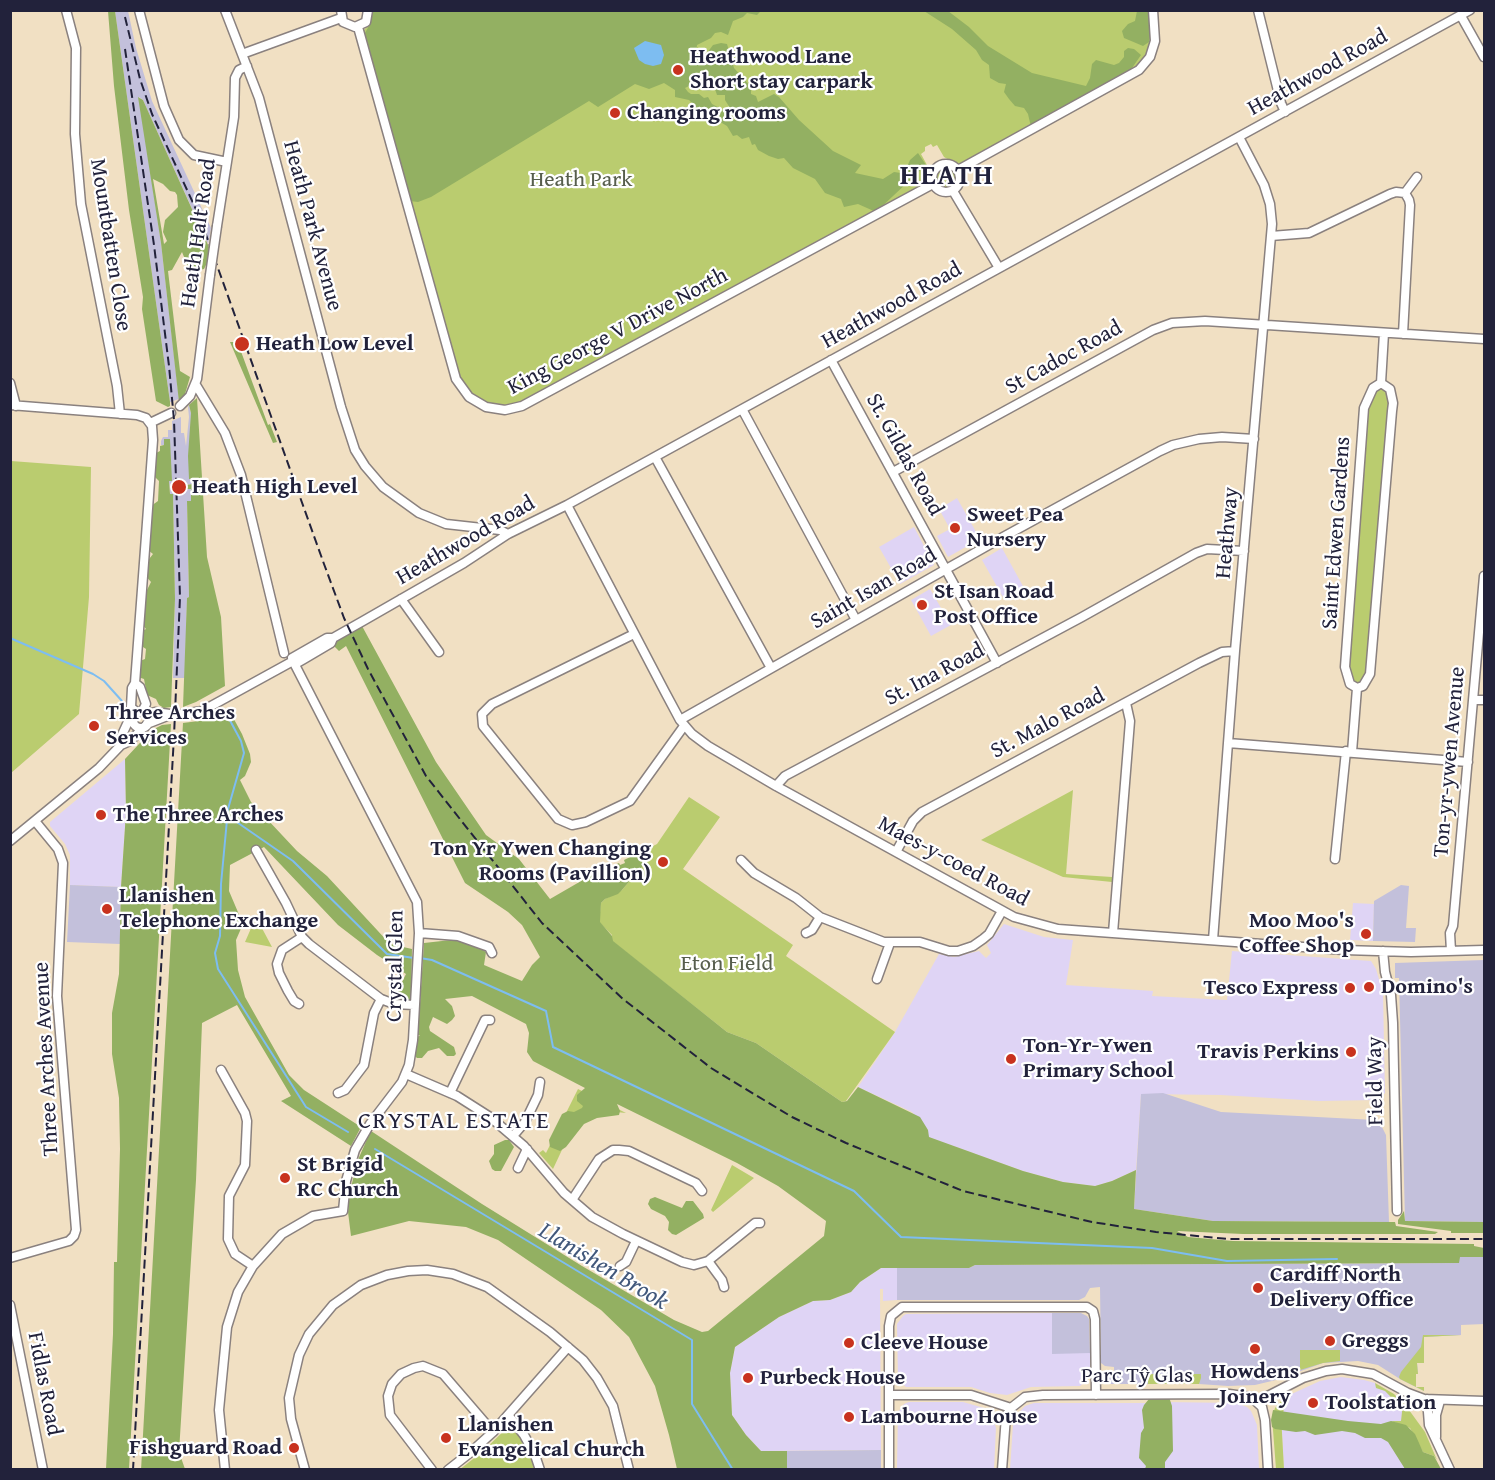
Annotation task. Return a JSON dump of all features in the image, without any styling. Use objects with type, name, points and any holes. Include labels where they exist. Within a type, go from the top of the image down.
[{"type":"street","name":"Mountbatten Close","points":[[66,10],[76,48],[75,134],[81,204],[117,386],[120,414]]},
{"type":"street","points":[[139,10],[164,106],[179,140],[194,155],[227,162]]},
{"type":"street","name":"Heath Park Avenue","points":[[225,10],[259,98],[343,416],[360,458],[383,487],[419,513],[446,524],[500,530],[508,534]]},
{"type":"street","points":[[242,54],[341,14],[346,25],[358,27],[366,21],[368,10]]},
{"type":"street","points":[[958,170],[1139,70],[1150,57],[1155,41],[1153,10]]},
{"type":"street","points":[[1258,10],[1285,112]]},
{"type":"street","points":[[1464,13],[1485,57]]},
{"type":"street","name":"Heathwood Road","points":[[121,745],[121,737],[127,724],[140,714],[155,712],[170,715],[196,713],[208,709],[293,661],[292,658],[327,638],[333,638],[464,563],[508,534],[567,505],[742,410],[1464,13]]},
{"type":"street","name":"King George V Drive North","points":[[358,27],[456,380],[469,397],[486,407],[505,410],[522,406],[933,184]]},
{"type":"street","name":"Heath Halt Road","points":[[196,385],[235,103],[235,78],[239,70],[247,66]]},
{"type":"street","name":"Heathway","points":[[1213,940],[1272,215],[1264,185],[1239,137]]},
{"type":"street","points":[[948,164],[958,170],[961,180],[953,191],[940,191],[933,184],[933,172],[939,166],[948,164]]},
{"type":"street","points":[[1405,193],[1417,177]]},
{"type":"street","points":[[953,191],[999,268]]},
{"type":"street","points":[[1271,236],[1309,232],[1390,194],[1405,193]]},
{"type":"street","points":[[1403,334],[1410,206],[1405,193]]},
{"type":"street","name":"St Cadoc Road","points":[[893,472],[1162,326],[1195,321],[1485,339]]},
{"type":"street","name":"Saint Edwen Gardens","points":[[1381,383],[1384,333]]},
{"type":"street","name":"St. Gildas Road","points":[[831,360],[998,663]]},
{"type":"street","points":[[10,383],[13,406],[142,416],[150,423],[153,440],[135,683],[132,688],[131,707],[148,719],[145,726],[136,726],[133,721],[140,714]]},
{"type":"street","name":"Saint Edwen Gardens","points":[[1381,383],[1386,385],[1392,397],[1392,423],[1370,674],[1363,686],[1357,688],[1350,684],[1345,667],[1364,408],[1373,388],[1381,383]]},
{"type":"street","points":[[180,406],[190,396],[196,385]]},
{"type":"street","points":[[196,385],[225,433],[241,475],[284,653]]},
{"type":"street","points":[[742,410],[856,620]]},
{"type":"street","points":[[150,423],[171,413]]},
{"type":"street","name":"Saint Isan Road","points":[[682,723],[771,668],[1173,445],[1210,438],[1254,439]]},
{"type":"street","points":[[655,457],[771,668]]},
{"type":"street","name":"Maes-y-coed Road","points":[[567,505],[682,723],[708,746],[776,786],[1002,911],[1046,927],[1113,933],[1383,951],[1485,950]]},
{"type":"street","name":"St. Ina Road","points":[[776,786],[785,776],[998,663],[1202,550],[1244,551]]},
{"type":"street","name":"Ton-yr-ywen Avenue","points":[[1451,951],[1450,933],[1453,926],[1485,576]]},
{"type":"street","points":[[401,599],[438,652]]},
{"type":"street","points":[[634,634],[515,692],[486,709],[481,717],[483,726],[562,822],[573,825],[586,822],[630,801],[682,723]]},
{"type":"street","name":"St. Malo Road","points":[[896,852],[914,821],[922,812],[1199,663],[1222,652],[1235,651]]},
{"type":"street","name":"Crystal Glen","points":[[253,1266],[275,1240],[296,1224],[313,1216],[342,1211],[347,1174],[358,1143],[406,1074],[410,1057],[417,965],[419,911],[414,894],[293,661]]},
{"type":"street","name":"Saint Edwen Gardens","points":[[1335,859],[1357,688]]},
{"type":"street","points":[[1473,700],[1485,700]]},
{"type":"street","points":[[1113,933],[1130,721],[1126,703]]},
{"type":"street","name":"Heathwood Road","points":[[10,841],[99,768],[121,745],[130,741],[145,726],[170,715]]},
{"type":"street","points":[[1228,743],[1468,762]]},
{"type":"street","name":"Three Arches Avenue","points":[[10,1258],[69,1241],[76,1230],[58,1005],[63,863],[58,849],[35,821]]},
{"type":"street","points":[[256,850],[302,937],[309,944],[381,999],[394,1004],[414,1005]]},
{"type":"street","points":[[741,860],[754,873],[796,898],[820,917],[890,943],[920,942],[949,951],[958,951],[973,946],[989,934],[1002,911]]},
{"type":"street","points":[[806,933],[812,930],[820,917]]},
{"type":"street","points":[[419,933],[458,936],[489,947],[492,953]]},
{"type":"street","points":[[299,1004],[294,1001],[288,991],[279,973],[278,964],[282,950],[302,937]]},
{"type":"street","points":[[877,979],[890,943]]},
{"type":"street","name":"Field Way","points":[[1383,951],[1391,995],[1393,1023],[1396,1211]]},
{"type":"street","points":[[338,1093],[345,1090],[364,1065],[374,1013],[381,999]]},
{"type":"street","points":[[450,1093],[485,1020],[490,1020]]},
{"type":"street","points":[[221,1070],[245,1113],[247,1121],[245,1165],[229,1196],[228,1239],[234,1254],[253,1266],[234,1301],[225,1343],[219,1410],[225,1470]]},
{"type":"street","points":[[406,1074],[450,1093],[482,1112],[513,1136],[572,1200],[603,1224],[688,1264],[701,1264],[708,1261],[754,1222],[760,1223]]},
{"type":"street","points":[[513,1136],[525,1122],[538,1095],[540,1082]]},
{"type":"street","points":[[518,1168],[527,1149]]},
{"type":"street","points":[[572,1200],[599,1159],[613,1150],[629,1151],[696,1183],[702,1191]]},
{"type":"street","points":[[620,1266],[626,1262],[636,1241]]},
{"type":"street","points":[[708,1261],[722,1280],[724,1287]]},
{"type":"street","points":[[305,1470],[290,1413],[291,1387],[299,1355],[309,1334],[326,1312],[351,1291],[387,1275],[418,1270],[465,1277],[496,1293],[568,1347],[589,1367],[609,1397],[629,1470]]},
{"type":"street","name":"Fidlas Road","points":[[10,1305],[43,1470]]},
{"type":"street","points":[[890,1470],[889,1320],[893,1313],[902,1307],[1083,1305],[1093,1311],[1095,1319],[1096,1395]]},
{"type":"street","points":[[448,1470],[509,1416],[568,1347]]},
{"type":"street","points":[[432,1470],[390,1414],[388,1402],[390,1389],[401,1374],[423,1366],[443,1374],[493,1432]]},
{"type":"street","points":[[1268,1470],[1265,1420],[1258,1401],[1281,1388],[1326,1371],[1342,1369],[1373,1374],[1408,1393],[1426,1399],[1485,1401]]},
{"type":"street","name":"Parc Tŷ Glas","points":[[1011,1408],[1017,1402],[1034,1395],[1240,1394],[1258,1401]]},
{"type":"street","points":[[889,1395],[971,1395],[1011,1408],[1004,1425],[1002,1470]]},
{"type":"street","points":[[1426,1399],[1429,1425],[1450,1470]]},
{"type":"street","points":[[1436,1437],[1436,1415],[1440,1401]]},
{"type":"street","points":[[509,1416],[530,1444],[540,1470]]},
{"type":"shaded area","points":[[115,11],[128,11],[136,48],[152,101],[211,228],[208,244],[143,100],[139,97],[161,243],[179,399],[170,402]]},
{"type":"shaded area","points":[[189,405],[191,413],[190,479],[193,479],[193,484],[187,485],[191,488],[191,501],[187,502],[189,597],[187,598],[185,678],[173,678],[175,599],[173,494],[170,494],[169,481],[171,481],[164,445],[161,445],[161,441],[163,437],[168,437],[168,430],[172,430],[172,421],[181,417],[181,433],[184,433],[186,446]]},
{"type":"shaded area","points":[[957,498],[980,539],[948,557],[937,536],[950,529],[939,509]]},
{"type":"shaded area","points":[[914,527],[934,565],[900,584],[879,547]]},
{"type":"shaded area","points":[[1002,548],[1024,588],[1004,599],[982,560]]},
{"type":"shaded area","points":[[930,589],[951,625],[931,636],[911,600]]},
{"type":"shaded area","points":[[125,759],[126,812],[121,887],[70,885],[70,855],[65,844],[50,826],[50,822]]},
{"type":"shaded area","points":[[70,885],[121,887],[120,944],[67,942]]},
{"type":"shaded area","points":[[1401,885],[1409,886],[1406,928],[1416,928],[1415,942],[1373,941],[1374,901]]},
{"type":"shaded area","points":[[1353,903],[1374,904],[1373,941],[1350,940]]},
{"type":"shaded area","name":"Ton-Yr-Ywen Primary School","points":[[1004,924],[1044,937],[1073,940],[1066,985],[1153,991],[1152,996],[1227,1000],[1232,951],[1371,961],[1376,969],[1383,993],[1385,1093],[1378,1100],[1319,1101],[1221,1095],[1141,1094],[1136,1170],[1095,1186],[1063,1182],[1023,1171],[928,1137],[928,1130],[912,1112],[858,1087],[895,1032],[939,954],[954,957],[979,951],[986,958],[991,953],[987,945]]},
{"type":"shaded area","points":[[1484,960],[1484,1222],[1405,1221],[1399,978],[1395,978],[1395,963]]},
{"type":"shaded area","points":[[1163,1093],[1221,1112],[1375,1120],[1380,1123],[1386,1135],[1389,1222],[1213,1221],[1134,1209],[1141,1094]]},
{"type":"shaded area","points":[[1459,1257],[1484,1257],[1484,1324],[1461,1325],[1461,1335],[1424,1337],[1424,1363],[1417,1363],[1416,1387],[1378,1365],[1358,1361],[1323,1363],[1255,1385],[1107,1384],[1104,1377],[1114,1376],[1114,1367],[1101,1363],[1100,1287],[1090,1288],[1085,1297],[1079,1300],[897,1300],[897,1268],[969,1268],[975,1265],[1459,1263]]},
{"type":"shaded area","points":[[881,1268],[897,1268],[897,1300],[883,1301],[883,1289],[880,1289],[881,1450],[761,1451],[732,1415],[730,1373],[735,1347],[779,1317],[813,1301],[830,1300],[851,1292],[860,1282]]},
{"type":"shaded area","points":[[1052,1313],[1052,1353],[1090,1353],[1090,1369],[1087,1370],[1086,1381],[1080,1386],[1031,1387],[1007,1395],[971,1387],[906,1387],[898,1380],[897,1324],[906,1314]]},
{"type":"shaded area","points":[[1052,1313],[1081,1313],[1087,1316],[1090,1353],[1052,1354]]},
{"type":"shaded area","points":[[1341,1377],[1375,1383],[1403,1403],[1412,1469],[1284,1469],[1281,1415],[1285,1397],[1320,1381]]},
{"type":"shaded area","points":[[909,1402],[963,1402],[984,1408],[992,1417],[996,1428],[994,1469],[897,1469],[898,1412],[904,1404]]},
{"type":"shaded area","points":[[1162,1402],[1236,1403],[1247,1407],[1257,1425],[1259,1469],[1163,1469]]},
{"type":"shaded area","points":[[1034,1403],[1149,1403],[1150,1469],[1010,1470],[1015,1417],[1025,1406]]},
{"type":"shaded area","points":[[881,1450],[881,1469],[787,1469],[787,1451]]},
{"type":"green space","name":"Heath Park","points":[[372,10],[1151,10],[1152,48],[1141,66],[960,166],[944,157],[937,145],[933,147],[931,144],[925,147],[925,151],[921,154],[927,165],[927,185],[523,403],[504,408],[477,400],[458,379],[364,34],[364,30],[371,22]]},
{"type":"green space","points":[[108,11],[115,11],[170,402],[168,407],[156,401],[142,309],[143,297],[129,210],[114,86]]},
{"type":"green space","points":[[373,11],[761,11],[757,15],[747,13],[733,21],[728,35],[721,32],[715,33],[711,38],[697,45],[696,54],[707,53],[713,45],[727,44],[734,68],[751,87],[751,94],[756,96],[758,102],[774,94],[779,97],[799,120],[833,151],[861,165],[855,173],[883,179],[894,172],[901,173],[918,153],[926,165],[876,212],[858,204],[844,207],[841,199],[825,193],[815,179],[793,168],[784,158],[778,159],[758,150],[755,144],[752,145],[749,137],[742,139],[737,135],[733,136],[727,126],[717,120],[712,123],[689,100],[675,97],[675,90],[664,83],[649,89],[635,84],[598,107],[589,101],[431,197],[418,202],[410,201],[381,101],[381,92],[376,92],[374,77],[376,74],[370,62],[372,60],[365,33],[370,24],[369,20]],"holes":[[[690,81],[703,90],[715,89],[717,95],[725,95],[730,108],[740,111],[737,119],[730,121],[725,111],[712,104],[708,97],[691,94],[685,88],[689,86]]]},
{"type":"green space","points":[[924,11],[948,11],[988,46],[1032,73],[1086,86],[1092,64],[1096,60],[1114,65],[1124,57],[1124,51],[1128,48],[1134,49],[1141,55],[1132,68],[1118,79],[1031,127],[1024,108],[1015,106],[1009,99],[1004,92],[1006,84],[990,78],[989,65],[982,60],[976,50],[952,29]]},
{"type":"green space","points":[[1137,11],[1151,11],[1149,42],[1143,46],[1124,38],[1122,31],[1128,24],[1135,21]]},
{"type":"green space","points":[[138,97],[143,100],[209,247],[204,269],[195,271],[189,269],[182,252],[172,270],[168,271],[180,371],[190,377],[185,394],[179,402],[161,243]],"holes":[[[153,179],[177,195],[178,207],[165,220],[163,232],[167,241],[164,244]]]},
{"type":"green space","points":[[946,167],[954,170],[957,178],[954,186],[946,189],[938,186],[935,178],[938,170]]},
{"type":"green space","points":[[230,342],[234,342],[236,347],[239,346],[268,425],[270,424],[277,442],[273,443]]},
{"type":"green space","points":[[1381,387],[1390,397],[1368,671],[1361,684],[1355,684],[1348,671],[1367,407],[1373,393]]},
{"type":"green space","points":[[197,398],[207,557],[221,617],[225,686],[183,707],[187,598],[189,597],[187,501],[191,501],[191,489],[187,489],[186,485],[193,484],[192,479],[189,479],[191,413],[189,405]]},
{"type":"green space","points":[[164,439],[170,439],[172,481],[169,481],[170,494],[173,494],[175,599],[171,707],[164,708],[156,699],[147,695],[144,679],[138,677],[140,661],[145,659],[146,649],[140,645],[142,631],[146,629],[142,624],[145,594],[151,582],[144,574],[146,563],[153,554],[148,550],[150,533],[148,529],[151,506],[158,501],[159,481],[154,476],[154,454],[160,451],[160,446],[164,445]]},
{"type":"green space","points":[[11,461],[91,467],[89,597],[79,714],[11,773]]},
{"type":"green space","points":[[362,626],[436,762],[486,835],[519,859],[550,899],[588,877],[619,863],[620,865],[625,863],[624,860],[651,847],[650,856],[646,862],[622,890],[601,903],[600,922],[612,936],[613,941],[727,1032],[756,1043],[842,1102],[847,1101],[858,1087],[920,1117],[928,1130],[929,1137],[1023,1171],[1063,1182],[1095,1186],[1136,1170],[1134,1209],[1213,1221],[1395,1222],[1396,1226],[1438,1232],[1435,1234],[1243,1234],[1177,1231],[1188,1237],[1233,1241],[1474,1244],[1474,1246],[1484,1248],[1484,1257],[1460,1257],[1459,1263],[975,1265],[969,1268],[881,1268],[860,1282],[851,1292],[830,1300],[813,1301],[779,1317],[735,1347],[730,1373],[732,1415],[761,1451],[787,1451],[787,1469],[677,1469],[655,1386],[629,1337],[601,1310],[498,1240],[466,1227],[409,1221],[351,1236],[348,1212],[350,1192],[357,1162],[371,1131],[582,1266],[674,1320],[702,1332],[708,1331],[824,1236],[826,1221],[778,1186],[737,1163],[617,1104],[619,1115],[597,1118],[584,1124],[566,1147],[560,1151],[550,1147],[549,1140],[562,1114],[582,1108],[583,1106],[577,1101],[577,1095],[585,1088],[533,1061],[527,1052],[529,1033],[526,1024],[472,996],[445,999],[452,1006],[455,1016],[447,1024],[433,1017],[429,1027],[430,1031],[454,1047],[456,1054],[447,1056],[439,1048],[428,1051],[422,1058],[414,1055],[414,1040],[420,1035],[416,1035],[417,1007],[420,1003],[424,943],[451,940],[473,944],[486,952],[484,965],[522,981],[540,957],[522,925],[508,912],[465,883],[346,646],[339,651],[333,645],[335,636]]},
{"type":"green space","points":[[229,710],[250,754],[251,762],[245,776],[240,780],[251,802],[297,851],[327,876],[390,944],[412,949],[411,1000],[394,998],[406,974],[338,925],[264,847],[230,865],[229,891],[243,924],[236,940],[238,970],[245,997],[289,1075],[304,1090],[361,1127],[351,1146],[281,1101],[291,1096],[237,1005],[202,1023],[196,1180],[179,1452],[185,1469],[141,1470],[183,723],[214,719]]},
{"type":"green space","points":[[171,724],[129,1469],[106,1469],[114,1262],[117,1262],[120,1149],[119,1098],[112,1054],[112,1013],[119,974],[126,812],[125,759],[152,730]]},
{"type":"green space","points":[[1073,790],[1066,874],[1112,877],[1112,882],[1063,877],[981,840]]},
{"type":"green space","name":"Eton Field","points":[[689,797],[720,817],[683,869],[793,945],[786,956],[895,1032],[846,1101],[842,1102],[756,1043],[727,1032],[612,941],[612,935],[599,922],[601,903],[622,890],[646,862],[650,856],[651,847],[657,844]]},
{"type":"green space","points":[[256,917],[272,947],[245,942]]},
{"type":"green space","points":[[578,1089],[626,1113],[616,1112],[589,1119],[568,1137],[553,1169],[539,1153],[543,1150],[546,1153]]},
{"type":"green space","points":[[509,1140],[514,1147],[501,1171],[495,1171],[489,1161],[494,1154],[494,1145]]},
{"type":"green space","points":[[732,1165],[754,1178],[713,1212],[711,1210]]},
{"type":"green space","points":[[655,1197],[682,1208],[686,1201],[693,1201],[704,1218],[676,1235],[672,1234],[668,1230],[669,1222],[665,1216],[651,1209],[648,1204],[650,1199]]},
{"type":"green space","points":[[1404,1211],[1405,1221],[1484,1222],[1484,1233],[1451,1233],[1451,1231],[1398,1224]]},
{"type":"green space","points":[[1423,1335],[1461,1335],[1424,1337],[1424,1363],[1417,1363],[1416,1387],[1400,1379],[1401,1372],[1421,1347]]},
{"type":"green space","points":[[1300,1350],[1340,1350],[1340,1361],[1300,1370]]},
{"type":"green space","points":[[1148,1374],[1201,1374],[1201,1378],[1199,1384],[1148,1384]]},
{"type":"green space","points":[[1375,1383],[1394,1394],[1403,1403],[1397,1403],[1385,1391],[1376,1388]]},
{"type":"green space","points":[[1169,1397],[1172,1406],[1173,1451],[1165,1462],[1165,1469],[1145,1469],[1146,1466],[1139,1458],[1141,1433],[1144,1428],[1142,1410],[1149,1399]]},
{"type":"green space","points":[[1285,1397],[1283,1415],[1281,1415],[1284,1469],[1276,1469],[1272,1417],[1275,1408]]},
{"type":"green space","points":[[1403,1403],[1425,1432],[1437,1460],[1434,1456],[1423,1452],[1410,1428],[1391,1421],[1401,1421]]},
{"type":"green space","points":[[1273,1410],[1348,1421],[1381,1424],[1391,1421],[1406,1425],[1415,1434],[1423,1452],[1434,1456],[1441,1469],[1405,1469],[1388,1442],[1381,1438],[1365,1438],[1355,1433],[1342,1431],[1315,1435],[1305,1431],[1275,1429],[1272,1427],[1271,1420]]},
{"type":"green space","points":[[509,1426],[514,1427],[527,1446],[537,1470],[459,1470],[482,1452]]},
{"type":"water","points":[[645,41],[661,45],[664,55],[661,64],[653,66],[639,60],[634,48]]},
{"type":"waterway","name":"Llanishen Brook","points":[[10,638],[93,674],[104,681],[122,701]]},
{"type":"waterway","name":"Llanishen Brook","points":[[226,713],[241,741],[244,753],[228,809],[221,884],[220,936],[215,953],[218,969],[306,1107],[348,1132]]},
{"type":"waterway","points":[[228,816],[293,861],[387,954],[414,958]]},
{"type":"waterway","points":[[420,958],[432,960],[546,1011],[553,1047],[854,1191],[901,1237],[1152,1248],[1227,1261],[1337,1259]]},
{"type":"waterway","name":"Llanishen Brook","points":[[375,1149],[692,1340],[692,1404],[733,1470]]},
{"type":"railway","points":[[125,17],[140,79],[152,114],[200,218],[344,618],[368,669],[426,776],[542,923],[623,999],[711,1068],[792,1117],[846,1143],[963,1191],[1092,1222],[1156,1232],[1228,1239],[1484,1239]]},
{"type":"railway","points":[[125,49],[169,366],[174,420],[180,597],[133,1470]]},
{"type":"place","name":"Heathwood Lane Short stay carpark","points":[[678,70]]},
{"type":"place","name":"Changing rooms","points":[[615,113]]},
{"type":"place","name":"Heath Low Level","points":[[242,344]]},
{"type":"place","name":"Heath High Level","points":[[179,487]]},
{"type":"place","name":"Sweet Pea Nursery","points":[[955,528]]},
{"type":"place","name":"St Isan Road Post Office","points":[[922,605]]},
{"type":"place","name":"Three Arches Services","points":[[94,726]]},
{"type":"place","name":"The Three Arches","points":[[101,815]]},
{"type":"place","name":"Ton Yr Ywen Changing Rooms (Pavillion)","points":[[663,862]]},
{"type":"place","name":"Llanishen Telephone Exchange","points":[[107,909]]},
{"type":"place","name":"Moo Moo's Coffee Shop","points":[[1366,934]]},
{"type":"place","name":"Domino's","points":[[1369,987]]},
{"type":"place","name":"Tesco Express","points":[[1350,988]]},
{"type":"place","name":"Travis Perkins","points":[[1351,1052]]},
{"type":"place","name":"Ton-Yr-Ywen Primary School","points":[[1011,1059]]},
{"type":"place","name":"St Brigid RC Church","points":[[285,1178]]},
{"type":"place","name":"Cardiff North Delivery Office","points":[[1258,1288]]},
{"type":"place","name":"Greggs","points":[[1330,1341]]},
{"type":"place","name":"Cleeve House","points":[[849,1343]]},
{"type":"place","name":"Howdens Joinery","points":[[1255,1349]]},
{"type":"place","name":"Purbeck House","points":[[748,1378]]},
{"type":"place","name":"Toolstation","points":[[1313,1403]]},
{"type":"place","name":"Lambourne House","points":[[849,1417]]},
{"type":"place","name":"Llanishen Evangelical Church","points":[[446,1438]]},
{"type":"place","name":"Fishguard Road","points":[[294,1448]]},
{"type":"district","name":"HEATH","points":[[947,177]]},
{"type":"district","name":"CRYSTAL ESTATE","points":[[454,1122]]}]
